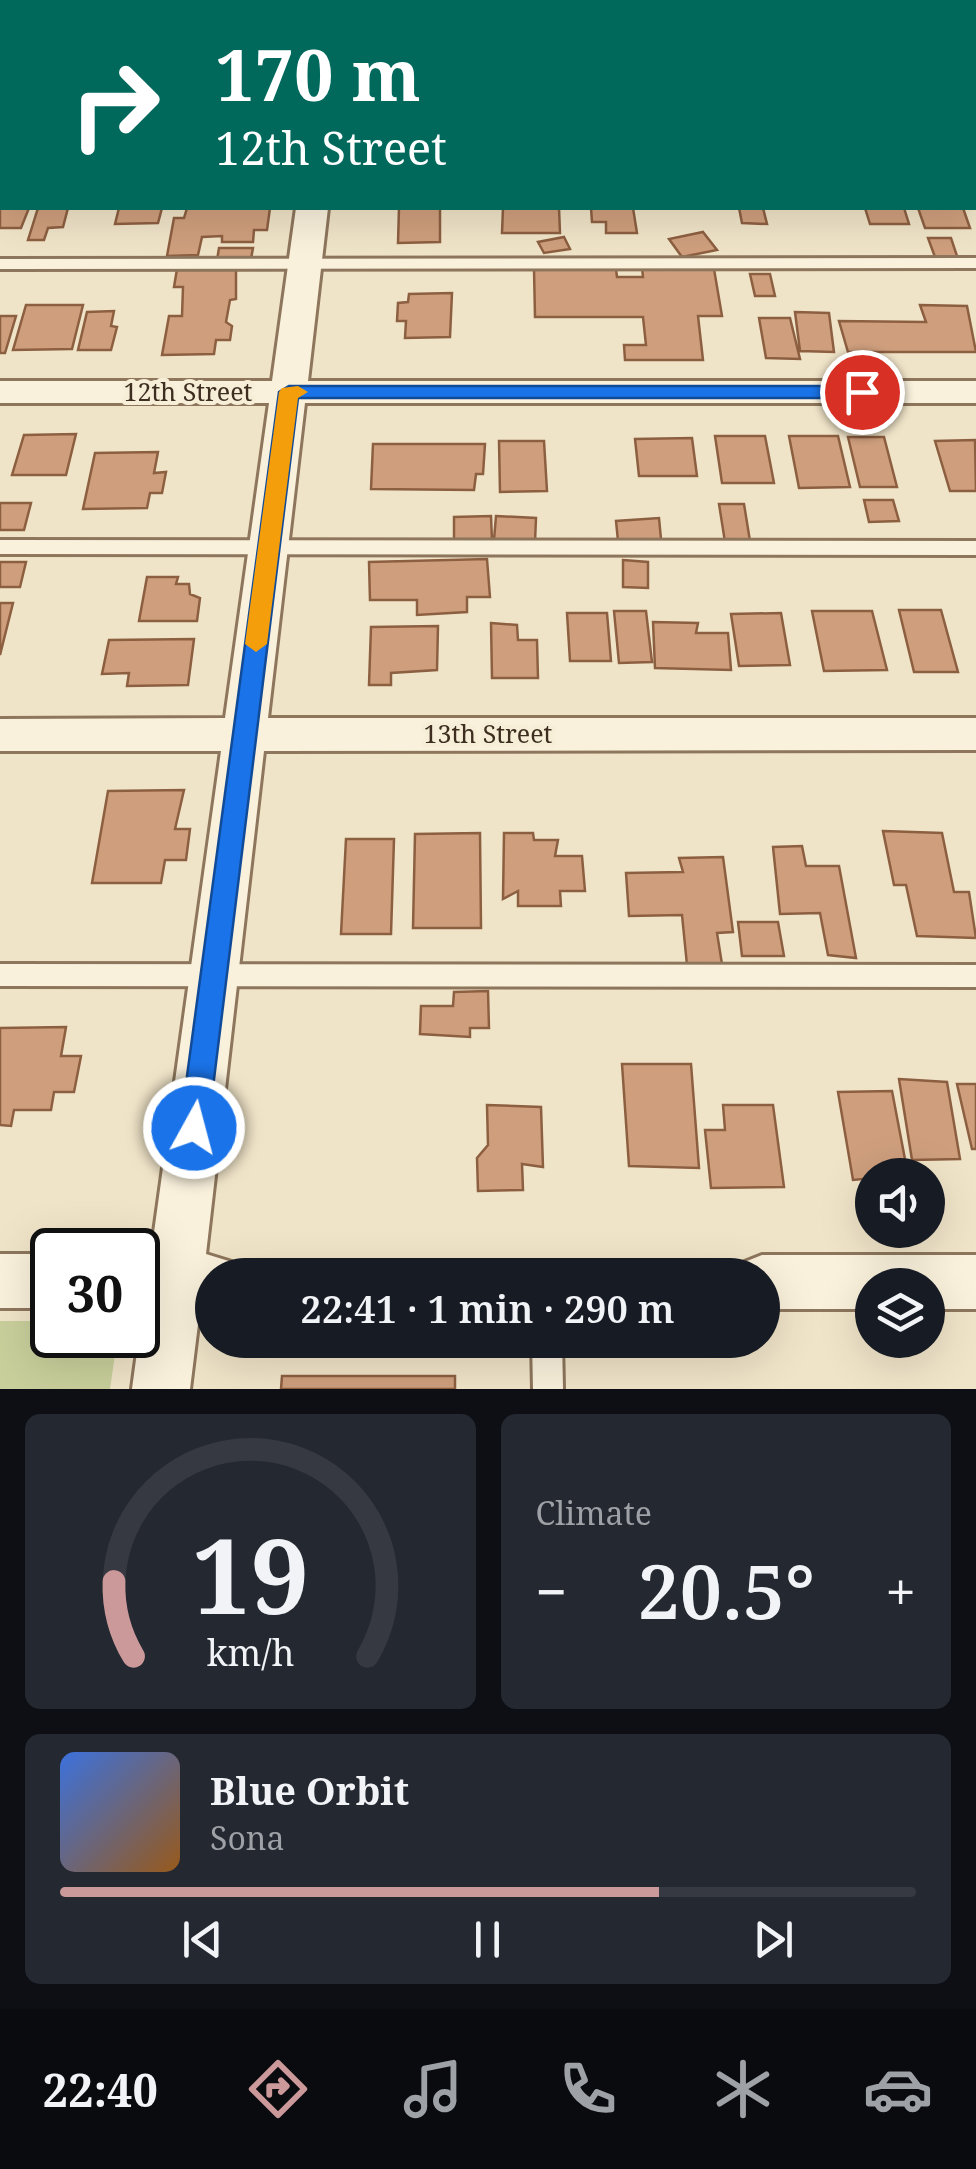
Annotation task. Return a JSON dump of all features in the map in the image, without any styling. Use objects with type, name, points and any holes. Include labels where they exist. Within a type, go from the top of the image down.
[{"type":"street","points":[[161,1389],[312,210]]},
{"type":"street","name":"12th Street","points":[[0,392],[976,392]]},
{"type":"street","name":"13th Street","points":[[0,736],[976,734]]},
{"type":"street","points":[[0,1282],[30,1282]]},
{"type":"street","points":[[780,1282],[976,1282]]},
{"type":"lane","points":[[0,264],[976,263]]},
{"type":"lane","points":[[0,547],[976,548]]},
{"type":"lane","points":[[0,975],[976,976]]},
{"type":"lane","points":[[547,1358],[548,1389]]},
{"type":"green space","points":[[0,1321],[30,1321],[30,1358],[115,1358],[110,1389],[0,1389]]},
{"type":"building","points":[[0,210],[28,210],[21,228],[0,228]]},
{"type":"building","points":[[37,210],[67,210],[63,227],[48,228],[44,240],[28,240]]},
{"type":"building","points":[[118,210],[161,210],[158,223],[115,224]]},
{"type":"building","points":[[186,210],[270,210],[267,230],[254,230],[253,242],[222,242],[222,236],[202,237],[198,255],[167,256],[174,218],[184,218]]},
{"type":"building","points":[[399,210],[440,210],[440,242],[398,243]]},
{"type":"building","points":[[503,210],[559,210],[560,233],[502,233]]},
{"type":"building","points":[[591,210],[633,210],[637,233],[606,233],[606,222],[592,222]]},
{"type":"building","points":[[739,210],[764,210],[767,224],[742,223]]},
{"type":"building","points":[[866,210],[905,210],[909,224],[870,224]]},
{"type":"building","points":[[919,210],[964,210],[970,228],[925,228]]},
{"type":"building","points":[[703,232],[717,250],[682,257],[669,239]]},
{"type":"building","points":[[564,237],[570,249],[544,253],[538,242]]},
{"type":"building","points":[[928,238],[951,238],[957,256],[935,257]]},
{"type":"building","points":[[219,248],[253,248],[251,259],[217,260]]},
{"type":"building","points":[[642,268],[714,269],[722,316],[698,316],[703,360],[625,360],[624,345],[646,345],[643,317],[535,317],[534,269],[616,269],[617,277],[643,277]]},
{"type":"building","points":[[177,269],[236,269],[236,299],[230,300],[226,322],[232,326],[230,340],[216,340],[214,354],[162,355],[169,316],[182,316],[183,287],[174,287]]},
{"type":"building","points":[[750,274],[770,274],[775,296],[755,296]]},
{"type":"building","points":[[452,293],[450,337],[405,338],[406,321],[397,321],[398,303],[408,302],[409,294]]},
{"type":"building","points":[[26,305],[83,305],[72,349],[13,350]]},
{"type":"building","points":[[920,305],[967,306],[976,352],[848,352],[839,321],[926,322]]},
{"type":"building","points":[[114,311],[111,326],[117,327],[111,350],[78,350],[87,312]]},
{"type":"building","points":[[795,312],[829,313],[834,352],[800,351]]},
{"type":"building","points":[[0,316],[16,316],[5,353],[0,353]]},
{"type":"building","points":[[759,318],[790,318],[800,359],[766,358]]},
{"type":"building","points":[[76,434],[66,475],[12,475],[24,435]]},
{"type":"building","points":[[715,436],[765,436],[774,483],[722,483]]},
{"type":"building","points":[[789,436],[838,436],[850,487],[799,488]]},
{"type":"building","points":[[848,437],[884,437],[897,487],[860,487]]},
{"type":"building","points":[[692,438],[697,476],[639,476],[635,439]]},
{"type":"building","points":[[975,440],[976,491],[950,491],[935,441]]},
{"type":"building","points":[[499,441],[544,441],[547,491],[500,492]]},
{"type":"building","points":[[373,444],[485,444],[483,474],[476,474],[474,490],[371,489]]},
{"type":"building","points":[[158,452],[154,473],[166,472],[162,493],[150,493],[147,508],[83,509],[95,453]]},
{"type":"building","points":[[864,500],[893,500],[899,521],[869,522]]},
{"type":"building","points":[[0,503],[31,503],[24,530],[0,530]]},
{"type":"building","points":[[719,504],[744,504],[750,541],[725,542]]},
{"type":"building","points":[[491,516],[492,540],[454,541],[454,517]]},
{"type":"building","points":[[496,516],[536,518],[535,542],[494,540]]},
{"type":"building","points":[[659,518],[661,539],[618,541],[616,521]]},
{"type":"building","points":[[487,559],[490,597],[467,597],[467,612],[417,615],[417,600],[370,600],[369,562]]},
{"type":"building","points":[[623,560],[648,562],[648,588],[623,587]]},
{"type":"building","points":[[0,562],[26,562],[20,587],[0,587]]},
{"type":"building","points":[[147,577],[178,577],[176,584],[189,584],[190,594],[200,598],[197,621],[139,621]]},
{"type":"building","points":[[0,603],[13,603],[0,655]]},
{"type":"building","points":[[899,610],[941,610],[958,672],[914,672]]},
{"type":"building","points":[[614,611],[646,611],[652,662],[619,663]]},
{"type":"building","points":[[812,611],[872,611],[887,670],[824,671]]},
{"type":"building","points":[[567,613],[607,613],[611,661],[570,661]]},
{"type":"building","points":[[781,613],[790,665],[739,666],[731,614]]},
{"type":"building","points":[[653,622],[698,623],[696,633],[728,633],[731,670],[655,668]]},
{"type":"building","points":[[491,623],[517,625],[518,640],[537,640],[538,678],[492,678]]},
{"type":"building","points":[[438,626],[437,670],[391,673],[391,685],[369,685],[371,627]]},
{"type":"building","points":[[194,639],[188,685],[127,686],[129,673],[102,674],[109,640]]},
{"type":"building","points":[[184,790],[175,829],[190,829],[186,860],[165,860],[161,883],[92,883],[108,791]]},
{"type":"building","points":[[883,831],[942,833],[954,892],[969,892],[976,938],[917,936],[906,885],[894,885]]},
{"type":"building","points":[[480,833],[481,928],[413,928],[415,834]]},
{"type":"building","points":[[504,833],[533,833],[534,840],[558,840],[555,856],[582,856],[585,891],[560,891],[561,906],[518,906],[518,891],[503,899]]},
{"type":"building","points":[[346,839],[394,839],[391,934],[341,934]]},
{"type":"building","points":[[802,846],[806,866],[839,866],[856,958],[828,955],[820,913],[780,914],[773,847]]},
{"type":"building","points":[[723,857],[733,932],[717,933],[722,964],[687,965],[682,915],[629,916],[626,873],[683,872],[679,858]]},
{"type":"building","points":[[738,922],[778,922],[784,956],[742,956]]},
{"type":"building","points":[[488,991],[489,1028],[470,1028],[470,1037],[420,1034],[421,1006],[453,1006],[454,992]]},
{"type":"building","points":[[66,1027],[61,1056],[81,1056],[74,1092],[54,1092],[51,1110],[14,1110],[11,1126],[0,1125],[0,1028]]},
{"type":"building","points":[[622,1064],[691,1064],[699,1168],[629,1166]]},
{"type":"building","points":[[899,1079],[947,1082],[960,1159],[912,1158]]},
{"type":"building","points":[[957,1084],[976,1084],[976,1149],[972,1149]]},
{"type":"building","points":[[892,1091],[905,1158],[855,1158],[853,1180],[838,1092]]},
{"type":"building","points":[[487,1105],[541,1107],[543,1167],[522,1164],[523,1190],[478,1191],[477,1158],[488,1145]]},
{"type":"building","points":[[723,1105],[773,1105],[784,1187],[711,1188],[705,1130],[725,1130]]},
{"type":"building","points":[[282,1376],[455,1376],[455,1389],[281,1389]]},
{"type":"slow traffic","points":[[256,644],[289,392],[298,392]]},
{"type":"route","points":[[194,1128],[289,392],[862,392]]}]
